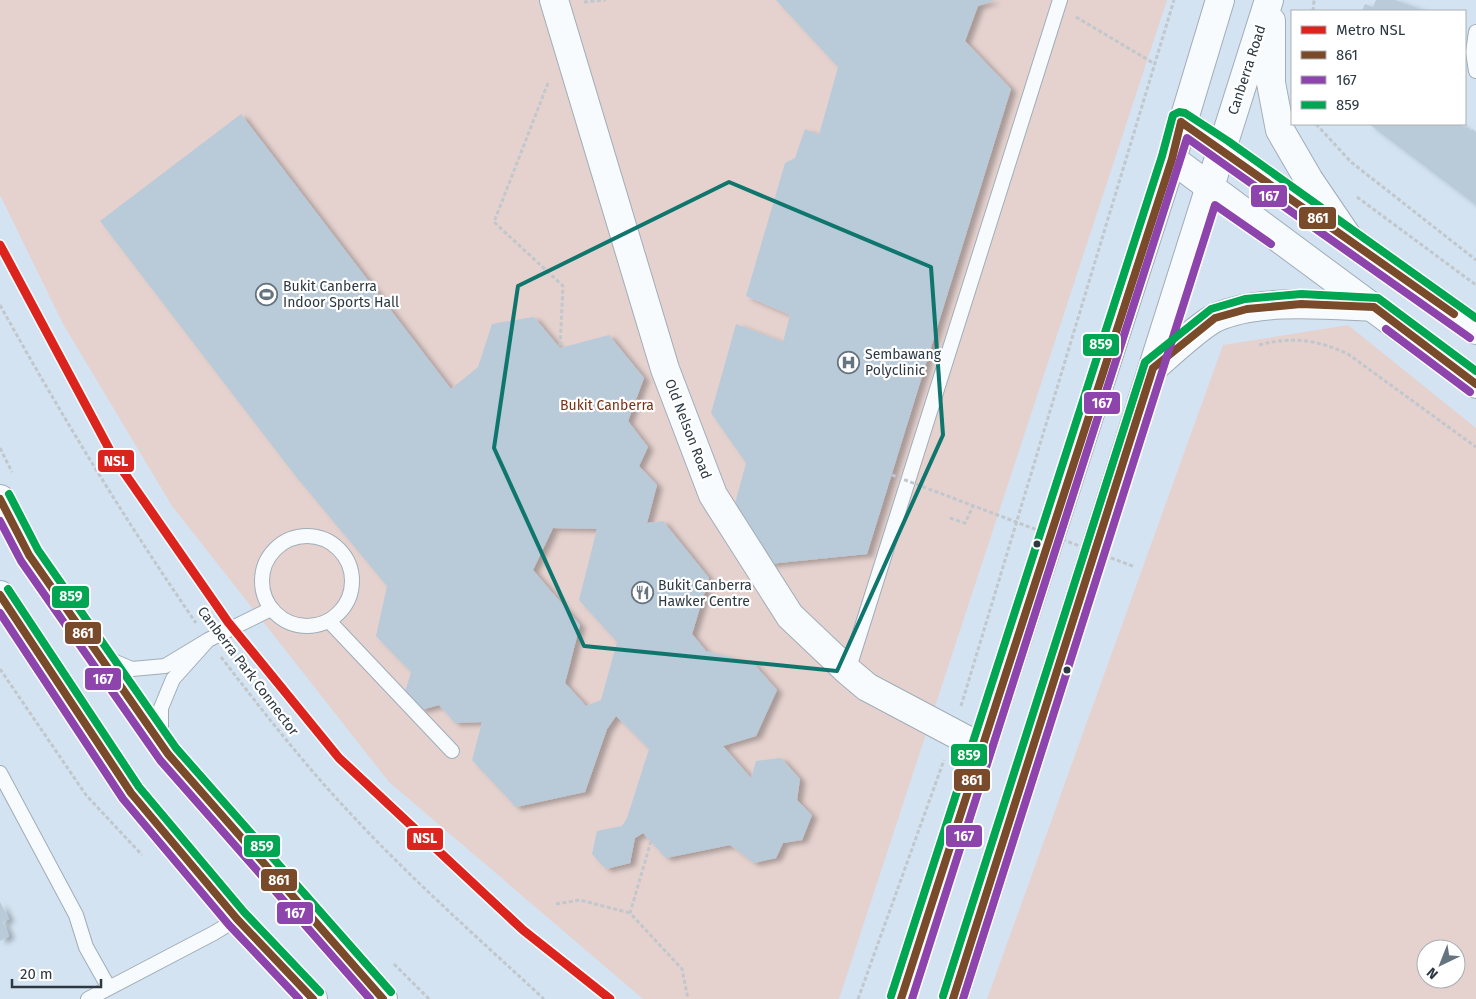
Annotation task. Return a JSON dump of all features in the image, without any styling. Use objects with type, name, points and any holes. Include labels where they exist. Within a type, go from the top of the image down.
[{"type":"main road","name":"Old Nelson Road","points":[[554,0],[665,369],[713,495],[790,616],[848,671],[867,687],[982,748]]},
{"type":"main road","points":[[901,999],[1172,159],[1181,122],[1220,0]]},
{"type":"main road","points":[[1270,0],[1271,83],[1280,130],[1309,180],[1349,239]]},
{"type":"main road","name":"Canberra Road","points":[[953,999],[1270,0]]},
{"type":"main road","points":[[1181,122],[1222,149],[1476,330]]},
{"type":"main road","points":[[1172,159],[1476,384]]},
{"type":"main road","points":[[1153,368],[1215,318],[1247,309],[1301,304],[1374,307]]},
{"type":"main road","points":[[0,499],[29,555],[161,745],[267,869],[384,999]]},
{"type":"main road","points":[[0,595],[131,792],[236,919],[312,999]]},
{"type":"lane","points":[[848,671],[1059,3]]},
{"type":"lane","points":[[1476,32],[1472,52],[1476,71]]},
{"type":"lane","points":[[308,536],[323,538],[337,546],[346,559],[352,572],[353,587],[349,600],[340,613],[329,621],[316,626],[301,626],[287,622],[270,609],[262,586],[263,571],[269,556],[279,545],[293,538],[308,536]]},
{"type":"lane","points":[[99,654],[132,669],[165,666],[208,640],[270,609]]},
{"type":"lane","points":[[329,621],[452,751]]},
{"type":"lane","points":[[161,745],[161,708],[173,679],[208,640]]},
{"type":"lane","points":[[0,773],[76,916],[86,947],[109,988]]},
{"type":"lane","points":[[88,999],[214,934],[236,919]]},
{"type":"path","points":[[858,999],[953,733],[1174,0]]},
{"type":"path","points":[[1059,3],[1155,64]]},
{"type":"path","points":[[560,348],[562,286],[494,222],[565,39]]},
{"type":"path","points":[[1317,125],[1351,162],[1476,260]]},
{"type":"path","points":[[1351,192],[1476,285]]},
{"type":"path","name":"Canberra Park Connector","points":[[0,306],[62,415],[143,546],[208,640],[277,730],[349,813],[446,909],[544,999]]},
{"type":"path","points":[[1259,344],[1272,341],[1305,340],[1328,344],[1348,354],[1476,447]]},
{"type":"path","points":[[0,448],[13,473]]},
{"type":"path","points":[[892,475],[1135,567]]},
{"type":"path","points":[[950,518],[965,523],[973,506]]},
{"type":"path","points":[[630,913],[651,841]]},
{"type":"path","points":[[556,904],[580,900],[630,913],[682,969],[688,999]]},
{"type":"path","points":[[387,957],[429,999]]},
{"type":"highlighted area","points":[[729,182],[931,267],[943,435],[837,671],[584,646],[494,448],[518,286]]},
{"type":"green space","name":"Bukit Canberra","points":[[0,0],[1167,0],[839,999],[643,999],[389,782],[172,506],[63,324],[0,195]]},
{"type":"green space","points":[[1348,325],[1476,428],[1476,999],[987,999],[1223,345]]},
{"type":"building","points":[[776,0],[995,0],[978,6],[965,41],[1011,89],[867,554],[769,564],[734,507],[746,463],[711,413],[736,324],[783,342],[790,315],[746,296],[785,163],[795,158],[805,129],[819,135],[838,67]]},
{"type":"building","points":[[1376,0],[1395,0],[1422,10],[1362,10],[1365,4],[1373,7]]},
{"type":"building","points":[[241,114],[451,389],[478,367],[492,324],[534,317],[560,348],[609,335],[644,378],[628,421],[648,447],[639,466],[657,485],[647,523],[663,521],[709,578],[692,634],[706,651],[753,663],[777,690],[756,736],[723,746],[751,778],[756,761],[781,758],[800,779],[797,800],[812,815],[802,840],[783,843],[776,858],[754,863],[730,845],[666,858],[643,833],[635,838],[630,863],[606,869],[592,854],[597,831],[622,826],[627,818],[649,749],[616,716],[607,729],[585,792],[516,807],[472,760],[482,722],[455,723],[439,705],[421,710],[405,692],[411,672],[376,636],[387,586],[294,474],[100,221]],"holes":[[[553,528],[597,529],[579,600],[617,642],[601,700],[586,706],[565,683],[580,625],[533,570]]]},
{"type":"building","points":[[1370,125],[1460,125],[1470,132],[1472,129],[1476,132],[1476,205]]},
{"type":"building","points":[[0,902],[9,919],[3,922],[9,936],[0,941]]},
{"type":"metro line","name":"NSL","points":[[0,245],[114,458],[228,622],[339,758],[523,930],[610,999]]},
{"type":"transit line","name":"859","points":[[891,996],[1162,156],[1173,115],[1179,112],[1185,113],[1228,141],[1476,318]]},
{"type":"transit line","name":"861","points":[[1181,122],[1454,314]]},
{"type":"transit line","name":"861","points":[[901,999],[1172,159],[1181,122]]},
{"type":"transit line","name":"167","points":[[912,999],[1187,138],[1470,338]]},
{"type":"transit line","name":"167","points":[[963,999],[1215,205],[1271,244]]},
{"type":"transit line","name":"859","points":[[943,996],[1145,362],[1211,309],[1245,299],[1301,294],[1378,298],[1476,371]]},
{"type":"transit line","name":"861","points":[[953,999],[1153,368],[1215,318],[1247,309],[1301,304],[1374,307],[1476,384]]},
{"type":"transit line","name":"167","points":[[1386,329],[1470,392]]},
{"type":"transit line","name":"859","points":[[9,494],[38,550],[176,748],[391,992]]},
{"type":"transit line","name":"861","points":[[0,499],[29,555],[168,754],[383,999]]},
{"type":"transit line","name":"167","points":[[0,521],[21,561],[160,760],[370,999]]},
{"type":"transit line","name":"859","points":[[8,589],[139,787],[244,912],[320,992]]},
{"type":"transit line","name":"861","points":[[0,595],[131,793],[237,919],[313,999]]},
{"type":"transit line","name":"167","points":[[0,613],[123,799],[229,925],[299,999]]},
{"type":"place","name":"Bukit Canberra Indoor Sports Hall","points":[[267,294]]},
{"type":"place","name":"Sembawang Polyclinic","points":[[849,362]]},
{"type":"place","name":"Bukit Canberra Hawker Centre","points":[[642,593]]}]
